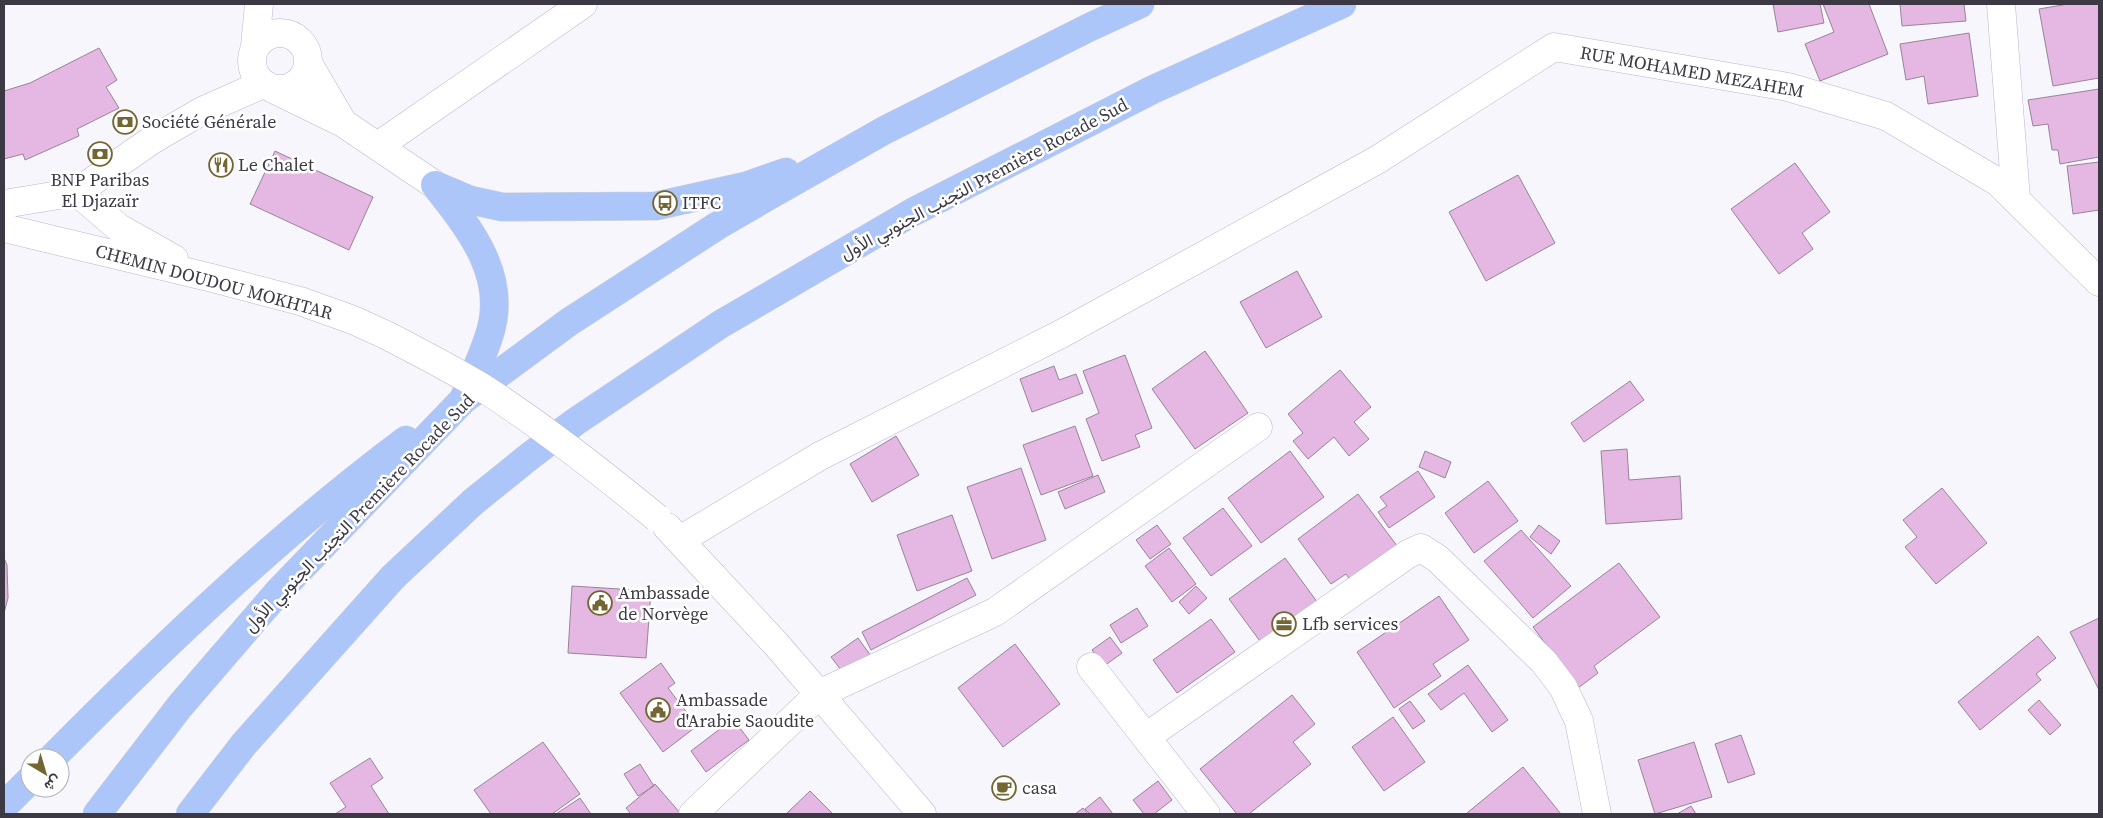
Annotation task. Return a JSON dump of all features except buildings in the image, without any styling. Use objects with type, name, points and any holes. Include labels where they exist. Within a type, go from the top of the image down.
[{"type":"highway","name":"التجنب الجنوبي الأول Première Rocade Sud","points":[[98,814],[180,706],[279,591],[463,400],[569,322],[717,226],[826,163],[885,132],[1090,27],[1140,4]]},
{"type":"highway","name":"التجنب الجنوبي الأول Première Rocade Sud","points":[[190,814],[251,737],[393,577],[473,502],[575,422],[722,324],[913,212],[1152,90],[1342,4]]},
{"type":"highway","points":[[435,185],[470,200],[502,207],[656,206],[746,186],[809,164],[885,132]]},
{"type":"highway","points":[[62,748],[113,696],[279,542],[381,459],[463,400],[490,334],[495,299],[492,274],[461,218],[435,185]]},
{"type":"highway","points":[[196,814],[213,784]]},
{"type":"highway","points":[[4,806],[20,790]]},
{"type":"street","points":[[260,4],[253,52],[254,73],[268,86],[343,123],[435,185]]},
{"type":"street","points":[[274,4],[286,33]]},
{"type":"street","points":[[378,146],[583,4]]},
{"type":"street","points":[[2001,4],[2016,199]]},
{"type":"street","points":[[4,204],[77,192],[152,140],[202,111],[268,86],[283,89],[292,86],[300,80],[308,63],[308,55],[300,41],[286,33],[269,35],[202,111]]},
{"type":"street","name":"RUE MOHAMED MEZAHEM","points":[[680,540],[820,456],[1061,334],[1376,160],[1554,47],[1788,87],[1886,116],[1998,182],[2099,282]]},
{"type":"street","points":[[308,63],[343,123]]},
{"type":"street","points":[[77,192],[119,228],[162,253],[212,278]]},
{"type":"street","name":"CHEMIN DOUDOU MOKHTAR","points":[[4,228],[212,278],[324,309],[386,335],[457,372],[565,444],[656,518],[680,540],[747,611],[922,814]]},
{"type":"street","points":[[693,814],[819,694],[995,612],[1258,427]]},
{"type":"street","points":[[1146,737],[1408,554],[1421,548],[1438,559],[1544,662],[1564,687],[1579,721],[1597,814]]},
{"type":"street","points":[[1092,667],[1206,814]]},
{"type":"place","name":"Société Générale","points":[[125,122]]},
{"type":"place","name":"BNP Paribas El Djazaïr","points":[[100,154]]},
{"type":"place","name":"Le Chalet","points":[[221,165]]},
{"type":"place","name":"ITFC","points":[[665,203]]},
{"type":"place","name":"Ambassade de Norvège","points":[[600,603]]},
{"type":"place","name":"Lfb services","points":[[1284,624]]},
{"type":"place","name":"Ambassade d'Arabie Saoudite","points":[[658,710]]},
{"type":"place","name":"casa","points":[[1004,788]]}]
